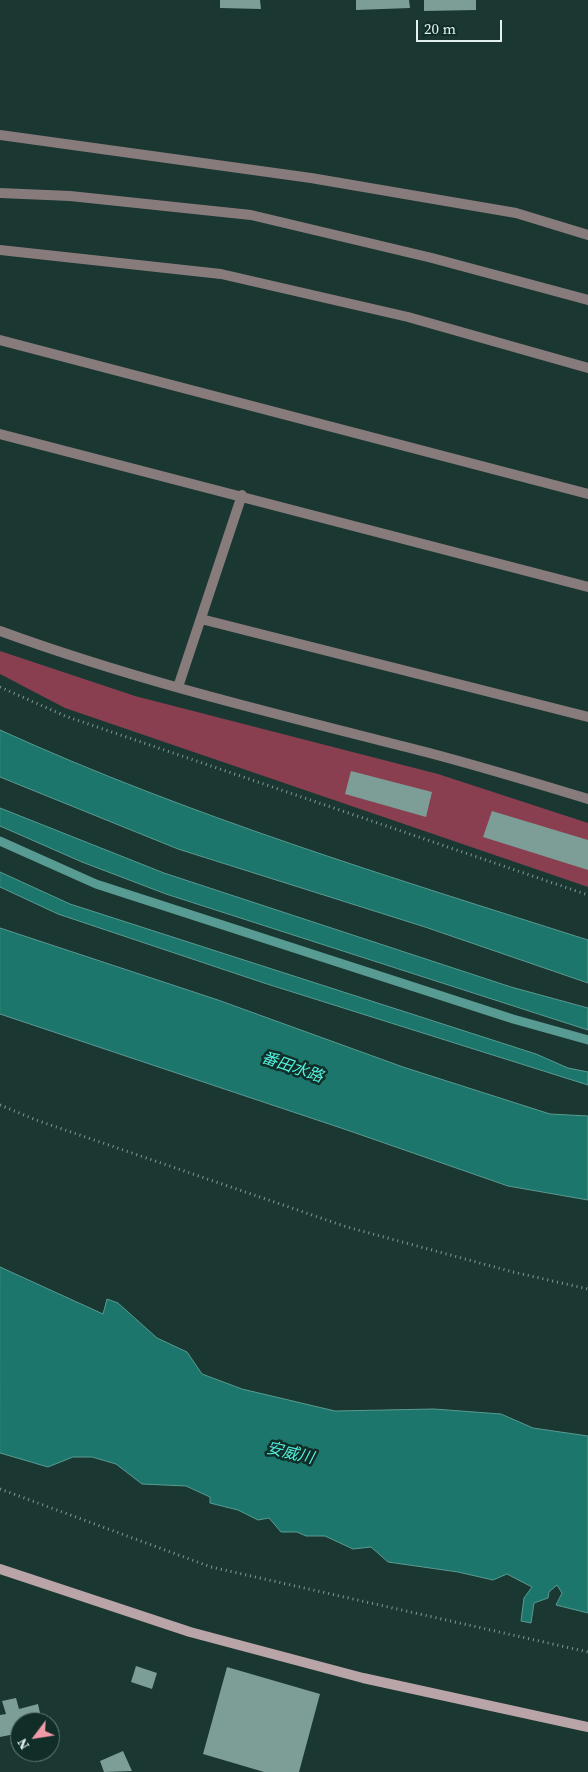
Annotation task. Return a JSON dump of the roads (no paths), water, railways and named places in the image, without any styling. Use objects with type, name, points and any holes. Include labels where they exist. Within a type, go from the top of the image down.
[{"type":"street","points":[[0,1569],[190,1632],[363,1678],[588,1727]]},
{"type":"lane","points":[[0,135],[321,180],[516,213],[588,235]]},
{"type":"lane","points":[[0,193],[70,196],[251,215],[432,258],[588,300]]},
{"type":"lane","points":[[0,250],[221,274],[408,317],[588,368]]},
{"type":"lane","points":[[0,340],[588,494]]},
{"type":"lane","points":[[0,434],[242,495],[588,587]]},
{"type":"lane","points":[[178,687],[242,495]]},
{"type":"lane","points":[[201,619],[588,717]]},
{"type":"lane","points":[[0,631],[274,715],[412,748],[588,799]]},
{"type":"water","points":[[0,730],[71,761],[217,818],[365,869],[588,940],[588,983],[425,927],[178,849],[0,777]]},
{"type":"water","points":[[0,808],[164,873],[511,987],[588,1008],[588,1030],[166,894],[82,862],[0,826]]},
{"type":"water","points":[[0,872],[70,904],[536,1054],[568,1068],[588,1072],[588,1085],[264,983],[58,914],[0,887]]},
{"type":"water","name":"番田水路","points":[[0,928],[218,1000],[403,1067],[550,1114],[588,1116],[588,1200],[508,1186],[0,1014]]},
{"type":"water","name":"安威川","points":[[0,1267],[103,1314],[107,1299],[118,1303],[157,1338],[187,1352],[202,1374],[242,1389],[335,1411],[434,1409],[501,1414],[533,1428],[588,1436],[588,1613],[556,1605],[562,1593],[557,1585],[549,1592],[548,1598],[534,1603],[531,1623],[521,1621],[524,1598],[532,1587],[507,1574],[493,1580],[458,1572],[388,1562],[371,1547],[353,1549],[325,1536],[306,1536],[297,1532],[281,1532],[269,1518],[258,1520],[238,1510],[210,1503],[210,1497],[186,1486],[142,1484],[116,1464],[92,1457],[73,1457],[48,1467],[0,1453]]},
{"type":"waterway","points":[[0,841],[96,884],[513,1019],[588,1040]]}]
